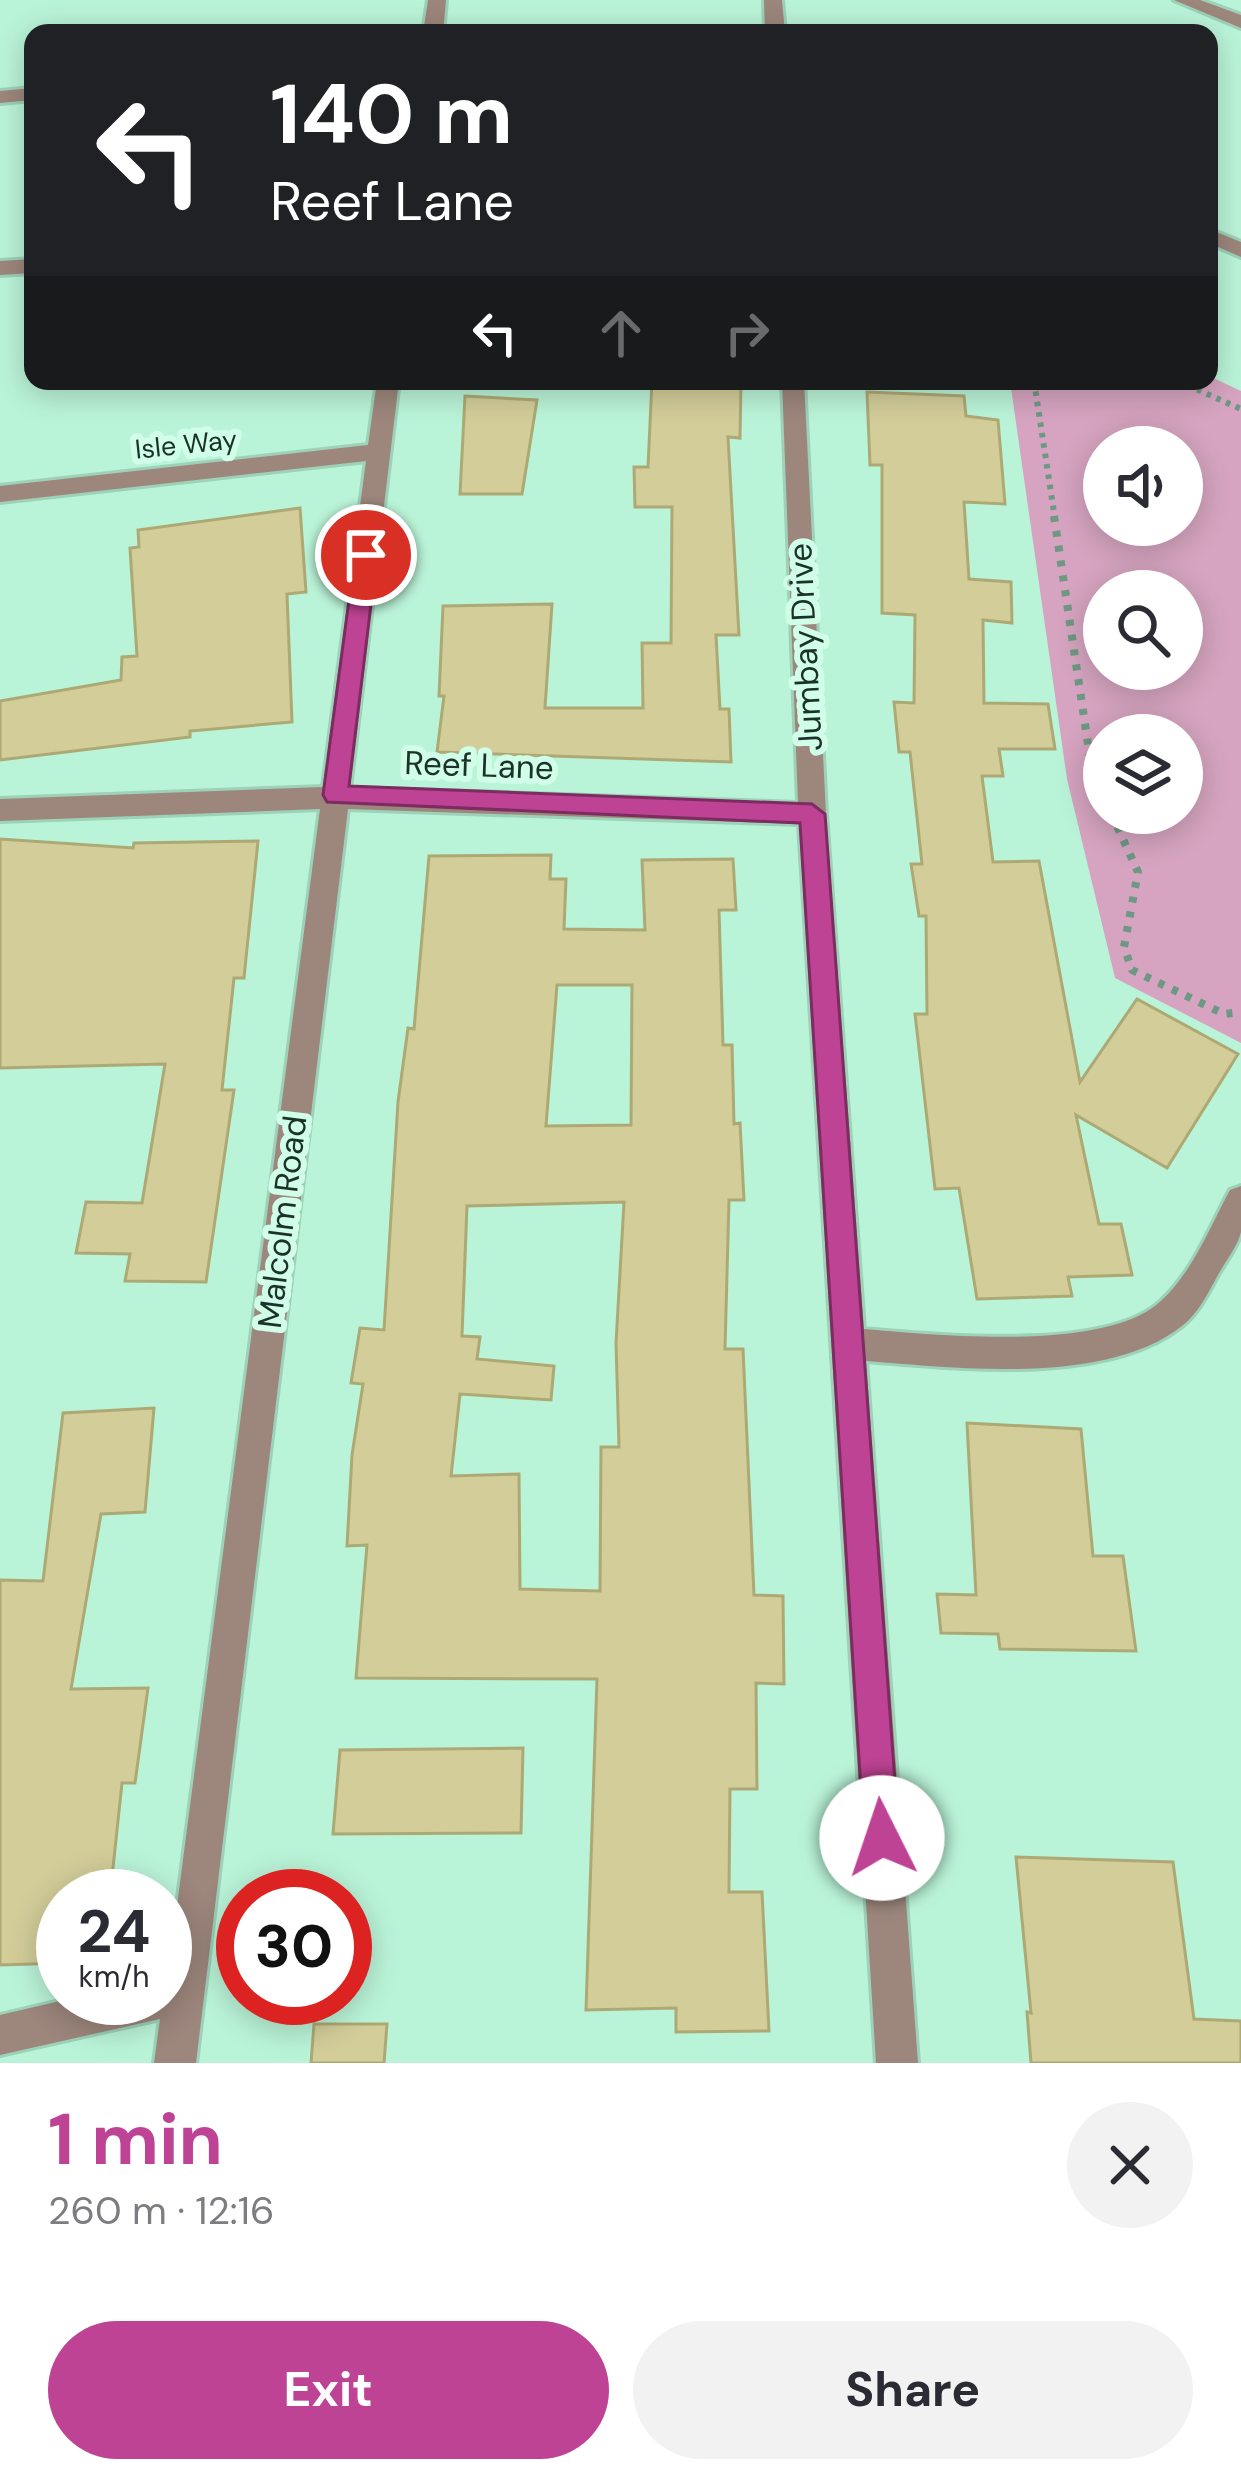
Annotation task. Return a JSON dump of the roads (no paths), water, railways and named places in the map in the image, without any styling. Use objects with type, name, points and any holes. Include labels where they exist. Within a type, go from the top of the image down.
[{"type":"street","points":[[1184,0],[1241,22]]},
{"type":"street","name":"Malcolm Road","points":[[188,1869],[387,390]]},
{"type":"street","name":"Jumbay Drive","points":[[793,390],[812,814],[897,2063]]},
{"type":"street","name":"Isle Way","points":[[0,494],[379,452]]},
{"type":"street","name":"Reef Lane","points":[[0,810],[165,797],[335,795],[812,814]]},
{"type":"street","points":[[849,1344],[992,1353],[1110,1342],[1170,1317],[1212,1255],[1241,1200]]},
{"type":"street","points":[[0,2035],[44,2025]]},
{"type":"street","name":"Malcolm Road","points":[[173,2025],[175,2063]]}]
